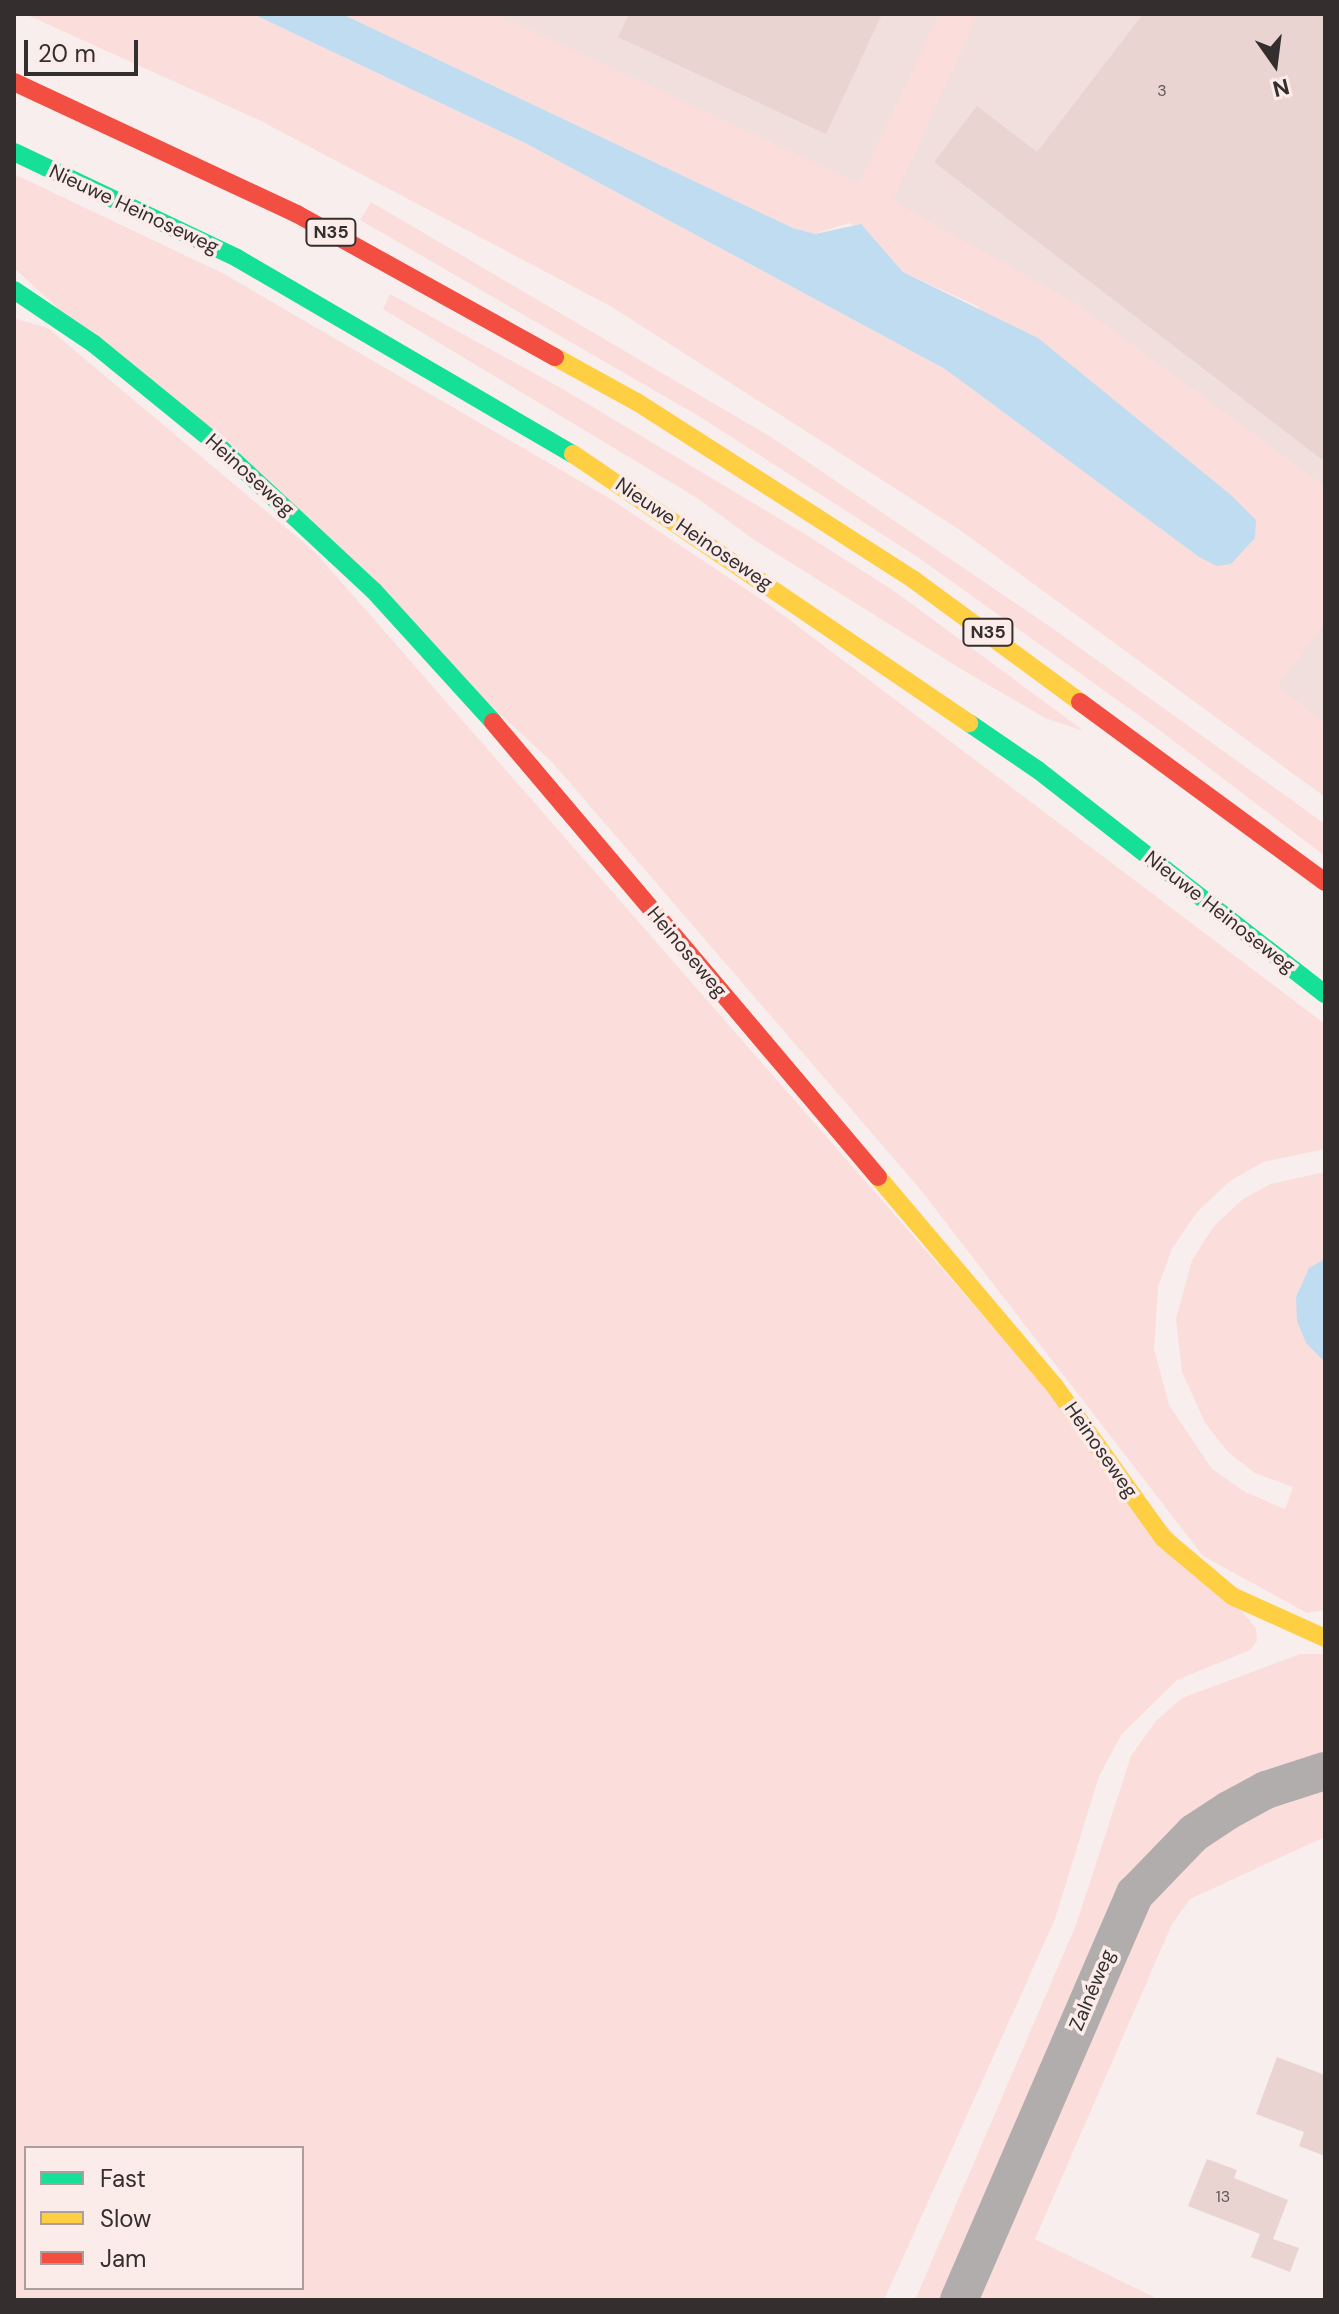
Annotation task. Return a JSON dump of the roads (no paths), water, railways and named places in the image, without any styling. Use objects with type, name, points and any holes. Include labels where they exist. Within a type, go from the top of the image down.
[{"type":"main road","name":"N35","points":[[14,82],[297,214],[637,402],[914,580],[1325,882]]},
{"type":"main road","name":"Nieuwe Heinoseweg","points":[[14,152],[237,258],[593,465],[1015,754],[1325,994]]},
{"type":"main road","name":"Heinoseweg","points":[[14,290],[94,344],[213,441],[374,591],[499,729],[1054,1385],[1163,1538],[1232,1596],[1325,1638]]},
{"type":"street","name":"Zalnéweg","points":[[959,2300],[1135,1894],[1194,1833],[1229,1810],[1266,1790],[1325,1771]]},
{"type":"water","points":[[253,14],[342,14],[793,228],[815,234],[861,224],[903,272],[1038,338],[1231,495],[1256,520],[1255,538],[1231,564],[1217,566],[1199,557],[945,369],[527,144]]},
{"type":"water","points":[[1325,1259],[1325,1362],[1306,1343],[1297,1321],[1296,1297],[1309,1268]]}]
